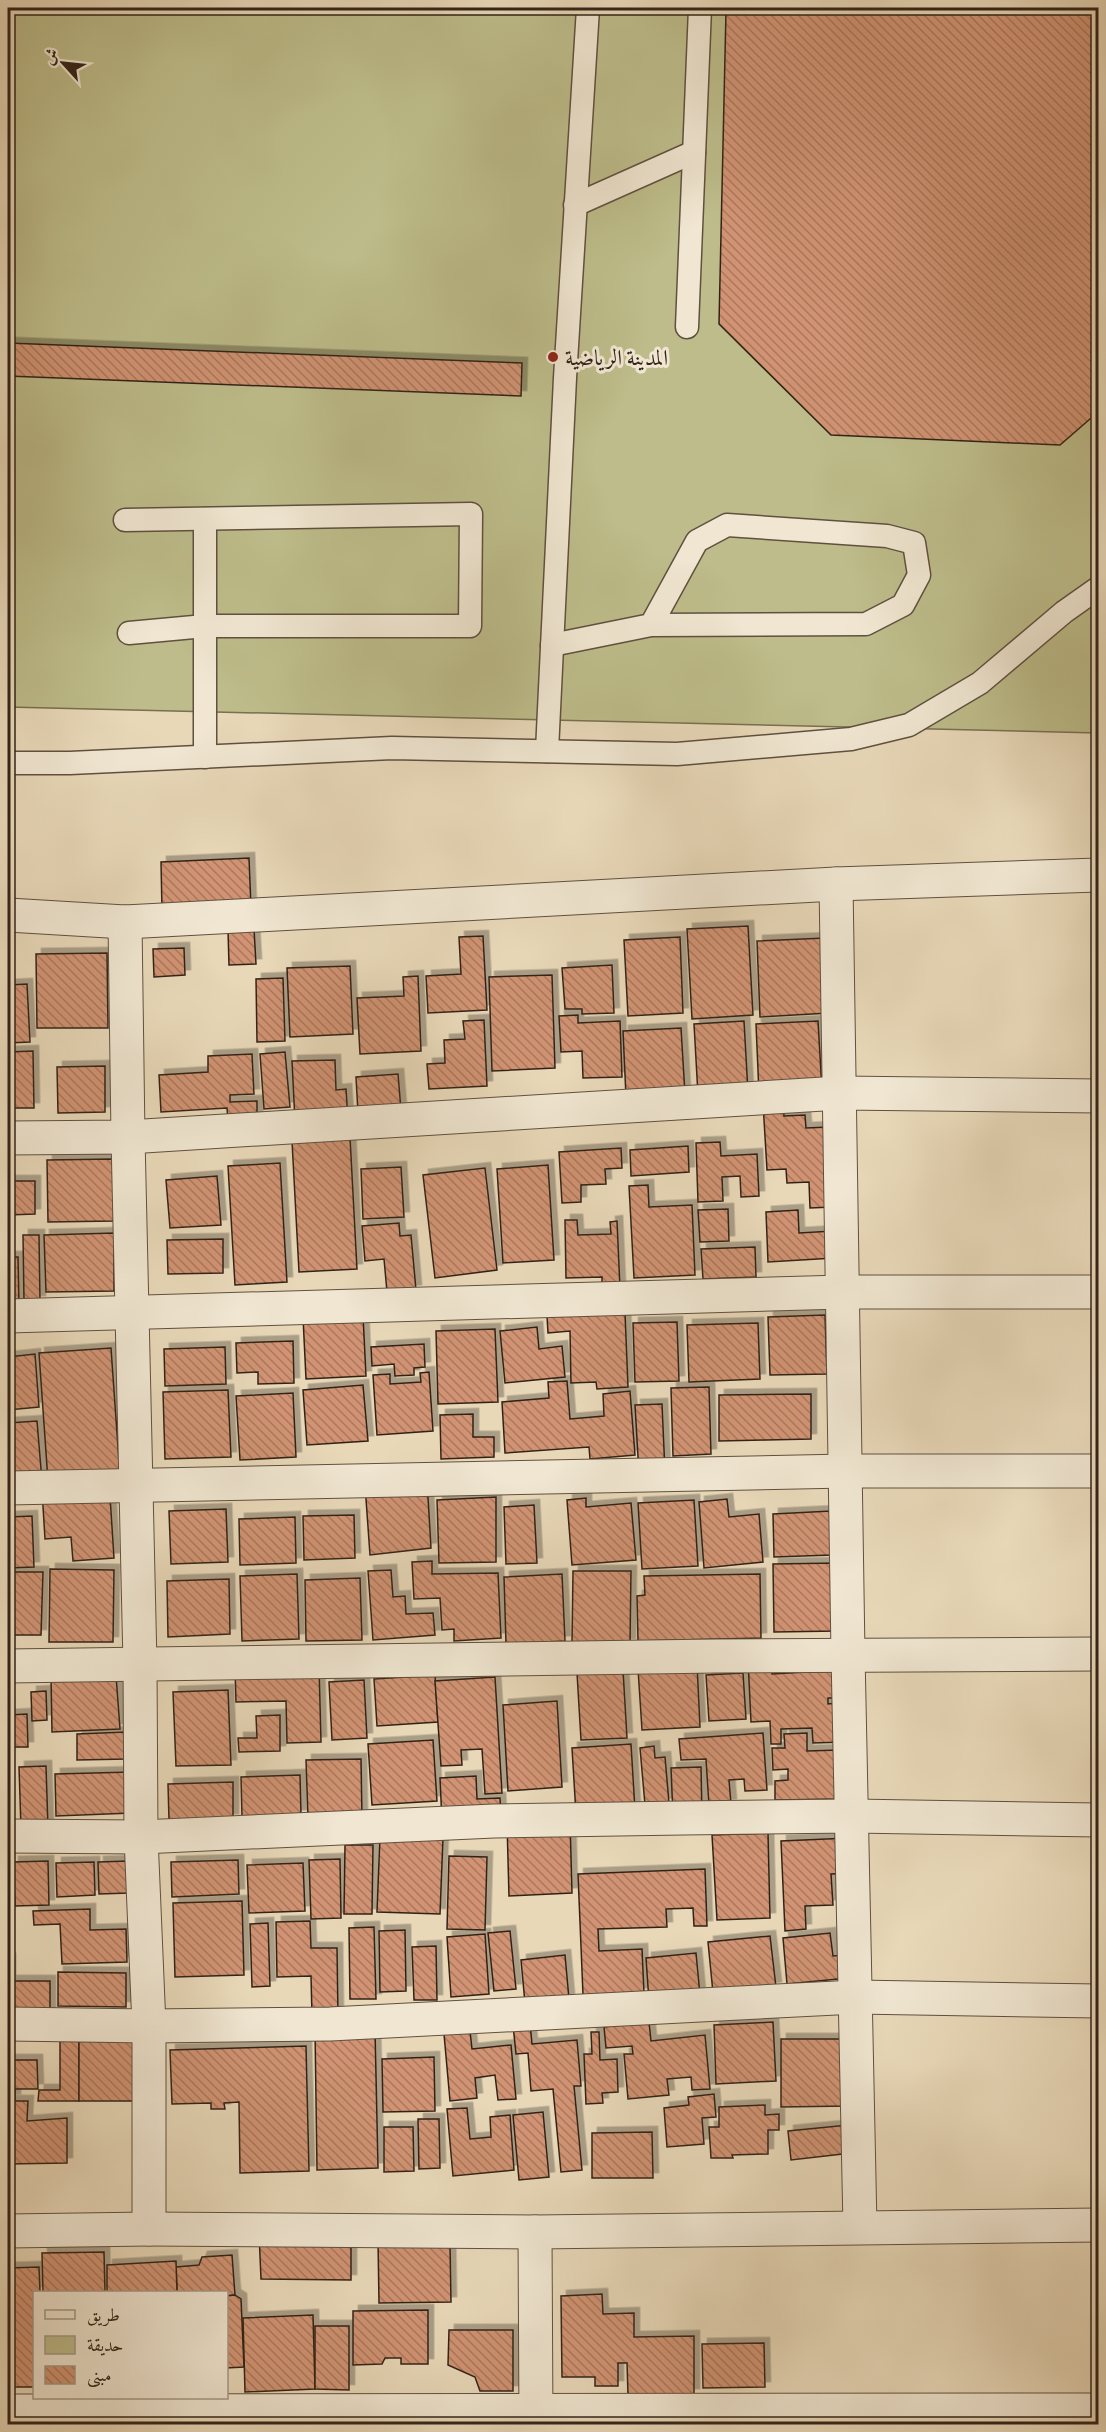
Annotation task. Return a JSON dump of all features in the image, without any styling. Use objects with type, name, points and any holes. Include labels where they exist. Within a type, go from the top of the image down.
[{"type":"street","points":[[8,915],[125,922],[836,884],[1098,875]]},
{"type":"street","points":[[836,884],[860,2227]]},
{"type":"street","points":[[125,922],[131,1313],[137,1484],[141,1837],[149,2026],[149,2229]]},
{"type":"street","points":[[8,1138],[128,1137],[840,1093],[1098,1096]]},
{"type":"street","points":[[8,1316],[843,1292],[1098,1292]]},
{"type":"street","points":[[8,1488],[846,1471],[1098,1471]]},
{"type":"street","points":[[8,1666],[848,1654],[1098,1654]]},
{"type":"street","points":[[8,1836],[141,1837],[494,1821],[853,1816],[1098,1820]]},
{"type":"street","points":[[8,2024],[149,2026],[330,2024],[856,1997],[1098,2001]]},
{"type":"street","points":[[8,2231],[149,2229],[536,2232],[1098,2225]]},
{"type":"street","points":[[536,2232],[536,2417]]},
{"type":"street","points":[[8,2411],[536,2417],[1098,2410]]},
{"type":"lane","points":[[547,751],[575,205],[588,8]]},
{"type":"lane","points":[[687,327],[700,8]]},
{"type":"lane","points":[[575,205],[694,152]]},
{"type":"lane","points":[[126,520],[471,514],[470,626],[205,626],[129,633]]},
{"type":"lane","points":[[205,519],[205,757]]},
{"type":"lane","points":[[552,645],[651,625],[866,624],[903,605],[919,575],[914,543],[887,536],[727,525],[697,541],[651,625]]},
{"type":"lane","points":[[8,763],[70,763],[392,748],[677,754],[851,740],[909,725],[980,683],[1064,612],[1098,588]]},
{"type":"green space","name":"المدينة الرياضية","points":[[8,8],[1098,8],[1098,733],[8,707]]},
{"type":"building","points":[[730,8],[1098,8],[1098,412],[1060,445],[831,435],[719,324],[726,11]]},
{"type":"building","points":[[8,343],[522,363],[521,396],[8,376]]},
{"type":"building","points":[[249,858],[251,907],[162,911],[161,862]]},
{"type":"building","points":[[748,926],[753,1015],[692,1019],[687,929]]},
{"type":"building","points":[[254,929],[256,964],[229,965],[228,930]]},
{"type":"building","points":[[483,936],[487,1010],[428,1013],[426,976],[461,974],[459,937]]},
{"type":"building","points":[[680,937],[683,1013],[628,1016],[624,940]]},
{"type":"building","points":[[825,938],[829,1013],[760,1017],[757,941]]},
{"type":"building","points":[[184,948],[185,975],[154,977],[153,949]]},
{"type":"building","points":[[107,953],[108,1028],[37,1028],[36,954]]},
{"type":"building","points":[[612,965],[614,1013],[582,1014],[582,1009],[565,1009],[562,968]]},
{"type":"building","points":[[350,966],[353,1034],[290,1037],[287,968]]},
{"type":"building","points":[[552,975],[555,1068],[492,1071],[489,977]]},
{"type":"building","points":[[418,976],[421,1051],[360,1054],[357,998],[404,996],[403,977]]},
{"type":"building","points":[[283,978],[285,1041],[257,1042],[256,979]]},
{"type":"building","points":[[27,984],[30,1042],[8,1043],[8,985]]},
{"type":"building","points":[[578,1015],[578,1023],[620,1021],[622,1077],[583,1078],[582,1051],[561,1052],[559,1016]]},
{"type":"building","points":[[484,1020],[487,1086],[429,1089],[427,1064],[445,1063],[444,1040],[465,1039],[463,1021]]},
{"type":"building","points":[[744,1021],[748,1092],[698,1095],[694,1024]]},
{"type":"building","points":[[818,1021],[822,1090],[759,1094],[756,1024]]},
{"type":"building","points":[[681,1028],[685,1094],[626,1097],[623,1031]]},
{"type":"building","points":[[33,1051],[34,1108],[8,1108],[8,1052]]},
{"type":"building","points":[[285,1052],[290,1107],[264,1109],[260,1054]]},
{"type":"building","points":[[252,1054],[254,1094],[230,1095],[230,1102],[257,1101],[257,1119],[228,1121],[227,1108],[161,1112],[159,1075],[208,1072],[208,1056]]},
{"type":"building","points":[[335,1060],[336,1090],[346,1089],[348,1119],[295,1121],[292,1061]]},
{"type":"building","points":[[105,1066],[105,1112],[58,1113],[57,1067]]},
{"type":"building","points":[[398,1074],[401,1110],[358,1113],[356,1077]]},
{"type":"building","points":[[763,1103],[783,1103],[784,1116],[805,1115],[806,1128],[828,1127],[832,1207],[810,1208],[809,1182],[787,1183],[786,1169],[767,1170]]},
{"type":"building","points":[[350,1137],[357,1269],[299,1272],[292,1141]]},
{"type":"building","points":[[720,1142],[721,1156],[757,1154],[759,1196],[741,1197],[740,1176],[722,1177],[723,1201],[698,1202],[696,1143]]},
{"type":"building","points":[[688,1146],[689,1172],[631,1176],[630,1150]]},
{"type":"building","points":[[621,1148],[622,1168],[605,1169],[606,1184],[581,1185],[581,1202],[562,1203],[559,1152]]},
{"type":"building","points":[[113,1159],[114,1221],[48,1222],[47,1160]]},
{"type":"building","points":[[280,1163],[287,1282],[235,1285],[228,1166]]},
{"type":"building","points":[[548,1165],[554,1260],[503,1263],[497,1169]]},
{"type":"building","points":[[401,1167],[404,1217],[363,1219],[361,1169]]},
{"type":"building","points":[[485,1168],[497,1270],[435,1278],[423,1175]]},
{"type":"building","points":[[217,1176],[221,1225],[170,1228],[166,1180]]},
{"type":"building","points":[[8,1181],[35,1181],[35,1214],[8,1215]]},
{"type":"building","points":[[648,1185],[649,1207],[692,1205],[695,1275],[634,1278],[629,1186]]},
{"type":"building","points":[[728,1209],[729,1241],[700,1242],[698,1210]]},
{"type":"building","points":[[798,1210],[799,1233],[833,1231],[834,1258],[768,1262],[766,1212]]},
{"type":"building","points":[[565,1220],[577,1220],[578,1235],[611,1234],[610,1222],[617,1221],[620,1288],[602,1289],[602,1277],[566,1278]]},
{"type":"building","points":[[399,1223],[400,1236],[411,1235],[416,1290],[387,1292],[384,1259],[365,1261],[362,1226]]},
{"type":"building","points":[[114,1233],[114,1291],[46,1292],[44,1235]]},
{"type":"building","points":[[23,1235],[39,1235],[40,1301],[24,1301]]},
{"type":"building","points":[[223,1239],[223,1273],[168,1274],[167,1240]]},
{"type":"building","points":[[755,1247],[756,1277],[703,1279],[701,1249]]},
{"type":"building","points":[[8,1257],[18,1257],[19,1305],[8,1305]]},
{"type":"building","points":[[625,1313],[628,1387],[597,1389],[596,1382],[571,1383],[570,1331],[548,1333],[547,1316]]},
{"type":"building","points":[[363,1315],[366,1376],[306,1379],[303,1317]]},
{"type":"building","points":[[825,1315],[827,1374],[770,1375],[768,1317]]},
{"type":"building","points":[[677,1322],[679,1381],[635,1382],[633,1323]]},
{"type":"building","points":[[758,1323],[760,1379],[689,1382],[687,1325]]},
{"type":"building","points":[[537,1327],[539,1349],[562,1346],[565,1377],[505,1383],[500,1331]]},
{"type":"building","points":[[495,1329],[498,1402],[438,1404],[436,1331]]},
{"type":"building","points":[[293,1341],[294,1383],[258,1384],[258,1372],[237,1373],[236,1343]]},
{"type":"building","points":[[424,1344],[425,1367],[414,1368],[414,1375],[395,1376],[394,1364],[372,1366],[371,1347]]},
{"type":"building","points":[[225,1347],[226,1384],[165,1386],[164,1349]]},
{"type":"building","points":[[111,1348],[120,1476],[48,1481],[39,1353]]},
{"type":"building","points":[[35,1354],[39,1407],[8,1410],[8,1357]]},
{"type":"building","points":[[429,1372],[433,1431],[377,1435],[373,1375],[390,1374],[390,1384],[421,1382],[420,1373]]},
{"type":"building","points":[[567,1381],[570,1419],[604,1416],[603,1394],[630,1391],[635,1455],[590,1459],[589,1447],[505,1453],[502,1402],[549,1398],[548,1382]]},
{"type":"building","points":[[363,1385],[368,1441],[307,1445],[303,1390]]},
{"type":"building","points":[[709,1387],[711,1454],[673,1456],[671,1388]]},
{"type":"building","points":[[228,1390],[231,1457],[165,1459],[163,1392]]},
{"type":"building","points":[[293,1393],[296,1457],[240,1460],[236,1396]]},
{"type":"building","points":[[811,1394],[811,1439],[719,1441],[719,1395]]},
{"type":"building","points":[[662,1404],[665,1472],[639,1474],[635,1405]]},
{"type":"building","points":[[473,1414],[473,1437],[494,1437],[494,1457],[441,1459],[440,1415]]},
{"type":"building","points":[[37,1421],[42,1481],[8,1483],[8,1423]]},
{"type":"building","points":[[427,1480],[431,1548],[370,1555],[365,1485]]},
{"type":"building","points":[[42,1490],[110,1496],[114,1558],[73,1561],[71,1537],[45,1539]]},
{"type":"building","points":[[496,1497],[496,1562],[439,1563],[437,1500]]},
{"type":"building","points":[[586,1498],[586,1507],[631,1503],[636,1560],[572,1565],[567,1500]]},
{"type":"building","points":[[727,1499],[729,1517],[759,1514],[763,1562],[704,1568],[699,1502]]},
{"type":"building","points":[[694,1500],[698,1566],[642,1569],[638,1503]]},
{"type":"building","points":[[534,1505],[537,1563],[506,1564],[504,1507]]},
{"type":"building","points":[[226,1509],[228,1562],[171,1564],[169,1511]]},
{"type":"building","points":[[831,1511],[832,1555],[774,1557],[773,1514]]},
{"type":"building","points":[[354,1515],[355,1558],[304,1560],[303,1516]]},
{"type":"building","points":[[32,1516],[34,1567],[8,1568],[8,1517]]},
{"type":"building","points":[[295,1517],[296,1563],[240,1565],[239,1519]]},
{"type":"building","points":[[432,1561],[432,1574],[498,1573],[501,1638],[454,1641],[454,1629],[442,1630],[440,1598],[414,1599],[412,1562]]},
{"type":"building","points":[[837,1563],[837,1631],[774,1632],[773,1564]]},
{"type":"building","points":[[50,1569],[114,1570],[113,1642],[49,1642]]},
{"type":"building","points":[[391,1570],[393,1597],[405,1596],[406,1614],[433,1613],[435,1635],[373,1640],[368,1571]]},
{"type":"building","points":[[573,1571],[631,1571],[630,1644],[572,1643]]},
{"type":"building","points":[[8,1572],[43,1572],[41,1635],[8,1635]]},
{"type":"building","points":[[297,1574],[299,1639],[242,1641],[240,1576]]},
{"type":"building","points":[[562,1574],[565,1641],[506,1644],[504,1577]]},
{"type":"building","points":[[760,1574],[761,1638],[638,1641],[637,1596],[645,1595],[644,1576]]},
{"type":"building","points":[[360,1578],[362,1640],[306,1641],[305,1580]]},
{"type":"building","points":[[229,1579],[230,1634],[168,1637],[167,1581]]},
{"type":"building","points":[[771,1659],[772,1674],[841,1670],[842,1698],[828,1698],[828,1704],[844,1702],[845,1742],[813,1743],[812,1728],[781,1729],[781,1744],[771,1744],[770,1721],[751,1722],[748,1660]]},
{"type":"building","points":[[697,1664],[700,1727],[642,1730],[638,1669]]},
{"type":"building","points":[[319,1666],[321,1742],[287,1743],[286,1701],[236,1702],[235,1669]]},
{"type":"building","points":[[623,1670],[627,1738],[581,1740],[577,1673]]},
{"type":"building","points":[[743,1673],[746,1719],[709,1721],[706,1675]]},
{"type":"building","points":[[116,1675],[120,1729],[52,1732],[51,1677]]},
{"type":"building","points":[[435,1675],[438,1722],[377,1726],[374,1679]]},
{"type":"building","points":[[495,1677],[502,1793],[485,1794],[482,1749],[461,1750],[462,1765],[441,1766],[435,1681]]},
{"type":"building","points":[[364,1680],[367,1738],[332,1740],[329,1682]]},
{"type":"building","points":[[228,1690],[231,1765],[176,1766],[173,1692]]},
{"type":"building","points":[[46,1691],[47,1720],[32,1721],[31,1692]]},
{"type":"building","points":[[557,1701],[562,1787],[508,1791],[503,1705]]},
{"type":"building","points":[[27,1714],[28,1747],[8,1747],[8,1715]]},
{"type":"building","points":[[280,1715],[280,1751],[239,1752],[238,1738],[257,1738],[256,1716]]},
{"type":"building","points":[[126,1732],[127,1759],[77,1760],[77,1734]]},
{"type":"building","points":[[763,1733],[767,1790],[745,1791],[744,1779],[729,1780],[731,1804],[709,1806],[706,1759],[681,1760],[679,1739]]},
{"type":"building","points":[[807,1733],[807,1751],[839,1750],[840,1799],[775,1800],[775,1781],[788,1780],[788,1769],[773,1770],[772,1748],[785,1748],[784,1734]]},
{"type":"building","points":[[433,1740],[437,1801],[372,1805],[368,1744]]},
{"type":"building","points":[[631,1744],[635,1810],[576,1814],[572,1748]]},
{"type":"building","points":[[654,1746],[655,1758],[665,1757],[669,1803],[645,1805],[640,1748]]},
{"type":"building","points":[[361,1759],[362,1817],[308,1818],[306,1760]]},
{"type":"building","points":[[46,1766],[48,1828],[21,1828],[19,1767]]},
{"type":"building","points":[[701,1767],[702,1815],[673,1816],[671,1768]]},
{"type":"building","points":[[131,1772],[132,1813],[56,1816],[55,1774]]},
{"type":"building","points":[[300,1775],[301,1815],[242,1817],[241,1777]]},
{"type":"building","points":[[476,1776],[477,1799],[500,1798],[501,1818],[442,1822],[440,1778]]},
{"type":"building","points":[[233,1782],[233,1819],[169,1820],[168,1784]]},
{"type":"building","points":[[570,1820],[572,1893],[509,1896],[507,1823]]},
{"type":"building","points":[[768,1833],[770,1918],[717,1920],[712,1835]]},
{"type":"building","points":[[380,1836],[443,1838],[440,1914],[377,1912]]},
{"type":"building","points":[[849,1838],[851,1873],[831,1874],[833,1905],[805,1906],[806,1929],[785,1931],[781,1841]]},
{"type":"building","points":[[345,1845],[373,1845],[372,1914],[344,1914]]},
{"type":"building","points":[[449,1856],[487,1857],[485,1930],[447,1929]]},
{"type":"building","points":[[340,1859],[341,1918],[311,1919],[309,1860]]},
{"type":"building","points":[[238,1860],[239,1894],[172,1897],[171,1862]]},
{"type":"building","points":[[48,1861],[49,1905],[15,1906],[13,1862]]},
{"type":"building","points":[[128,1861],[129,1893],[99,1894],[98,1862]]},
{"type":"building","points":[[94,1862],[95,1895],[57,1897],[56,1863]]},
{"type":"building","points":[[303,1863],[305,1911],[249,1913],[247,1865]]},
{"type":"building","points":[[705,1869],[707,1926],[694,1926],[693,1908],[666,1909],[667,1927],[598,1929],[599,1951],[642,1949],[644,1993],[583,1995],[578,1874]]},
{"type":"building","points":[[242,1901],[244,1975],[175,1977],[173,1903]]},
{"type":"building","points":[[90,1909],[90,1930],[126,1929],[127,1962],[62,1964],[60,1924],[34,1925],[33,1911]]},
{"type":"building","points":[[310,1921],[311,1948],[337,1948],[338,2016],[312,2016],[311,1976],[277,1977],[276,1922]]},
{"type":"building","points":[[268,1923],[270,1986],[252,1987],[250,1924]]},
{"type":"building","points":[[374,1927],[376,1999],[350,1999],[349,1928]]},
{"type":"building","points":[[405,1930],[406,1991],[380,1992],[379,1931]]},
{"type":"building","points":[[510,1931],[516,1989],[494,1991],[488,1933]]},
{"type":"building","points":[[830,1933],[833,1956],[846,1955],[848,1978],[787,1984],[783,1938]]},
{"type":"building","points":[[485,1934],[489,1994],[451,1997],[447,1937]]},
{"type":"building","points":[[770,1936],[776,1987],[713,1993],[708,1942]]},
{"type":"building","points":[[436,1946],[437,2000],[414,2000],[412,1947]]},
{"type":"building","points":[[696,1953],[700,1995],[649,2001],[646,1958]]},
{"type":"building","points":[[565,1955],[569,1999],[525,2003],[521,1960]]},
{"type":"building","points":[[8,1959],[10,1959],[10,1981],[50,1981],[50,2014],[8,2013]]},
{"type":"building","points":[[58,1972],[126,1973],[126,2007],[58,2006]]},
{"type":"building","points":[[649,2022],[651,2041],[705,2035],[710,2089],[692,2090],[691,2077],[667,2079],[669,2095],[628,2099],[624,2054],[633,2054],[632,2046],[606,2048],[604,2027]]},
{"type":"building","points":[[773,2022],[776,2081],[716,2084],[714,2025]]},
{"type":"building","points":[[530,2023],[532,2044],[577,2040],[581,2086],[574,2086],[582,2170],[561,2172],[553,2089],[531,2091],[528,2053],[516,2054],[513,2025]]},
{"type":"building","points":[[375,2029],[378,2168],[317,2170],[315,2030]]},
{"type":"building","points":[[470,2031],[472,2049],[511,2045],[516,2099],[498,2100],[495,2075],[475,2078],[477,2098],[450,2101],[444,2034]]},
{"type":"building","points":[[591,2032],[599,2032],[600,2060],[617,2059],[618,2092],[602,2093],[603,2103],[586,2104],[584,2054],[592,2054]]},
{"type":"building","points":[[60,2033],[79,2033],[79,2101],[38,2101],[39,2090],[60,2090]]},
{"type":"building","points":[[79,2033],[135,2033],[135,2101],[79,2101]]},
{"type":"building","points":[[781,2039],[847,2039],[847,2106],[781,2107]]},
{"type":"building","points":[[306,2046],[309,2171],[240,2173],[239,2102],[224,2103],[225,2109],[211,2109],[211,2103],[172,2104],[170,2050]]},
{"type":"building","points":[[434,2057],[435,2111],[383,2112],[382,2059]]},
{"type":"building","points":[[8,2060],[37,2060],[38,2089],[15,2089],[15,2099],[8,2099]]},
{"type":"building","points":[[714,2094],[716,2117],[702,2118],[704,2144],[667,2147],[664,2108],[689,2105],[688,2097]]},
{"type":"building","points":[[8,2101],[28,2101],[27,2121],[67,2118],[67,2163],[8,2164]]},
{"type":"building","points":[[765,2105],[765,2115],[779,2114],[779,2130],[768,2130],[768,2154],[711,2158],[709,2127],[719,2127],[719,2107]]},
{"type":"building","points":[[467,2108],[470,2139],[491,2137],[490,2117],[510,2115],[514,2170],[453,2176],[447,2109]]},
{"type":"building","points":[[543,2112],[549,2177],[519,2180],[513,2115]]},
{"type":"building","points":[[418,2119],[439,2119],[440,2168],[419,2169]]},
{"type":"building","points":[[848,2125],[851,2153],[791,2160],[788,2131]]},
{"type":"building","points":[[384,2127],[413,2127],[414,2171],[384,2172]]},
{"type":"building","points":[[652,2132],[653,2178],[592,2178],[592,2133]]},
{"type":"building","points":[[259,2233],[351,2234],[351,2280],[261,2279]]},
{"type":"building","points":[[378,2240],[450,2244],[451,2302],[379,2303]]},
{"type":"building","points":[[104,2252],[105,2291],[43,2291],[42,2253]]},
{"type":"building","points":[[232,2255],[235,2295],[228,2296],[228,2291],[177,2291],[176,2267],[199,2265],[202,2257]]},
{"type":"building","points":[[176,2261],[177,2291],[107,2291],[107,2265]]},
{"type":"building","points":[[39,2267],[40,2291],[33,2291],[33,2387],[8,2387],[8,2268]]},
{"type":"building","points":[[602,2294],[603,2314],[634,2313],[634,2337],[694,2336],[694,2394],[628,2395],[627,2363],[618,2363],[618,2386],[595,2386],[595,2377],[562,2377],[561,2296]]},
{"type":"building","points":[[235,2295],[241,2299],[244,2367],[228,2368],[228,2296]]},
{"type":"building","points":[[428,2310],[428,2364],[401,2364],[401,2358],[385,2358],[382,2364],[353,2365],[353,2311]]},
{"type":"building","points":[[313,2315],[315,2389],[245,2392],[243,2318]]},
{"type":"building","points":[[315,2326],[349,2326],[349,2390],[315,2389]]},
{"type":"building","points":[[449,2330],[513,2330],[513,2391],[480,2391],[475,2377],[448,2365]]},
{"type":"building","points":[[764,2343],[765,2387],[703,2388],[702,2344]]},
{"type":"place","name":"المدينة الرياضية","points":[[553,357]]}]
